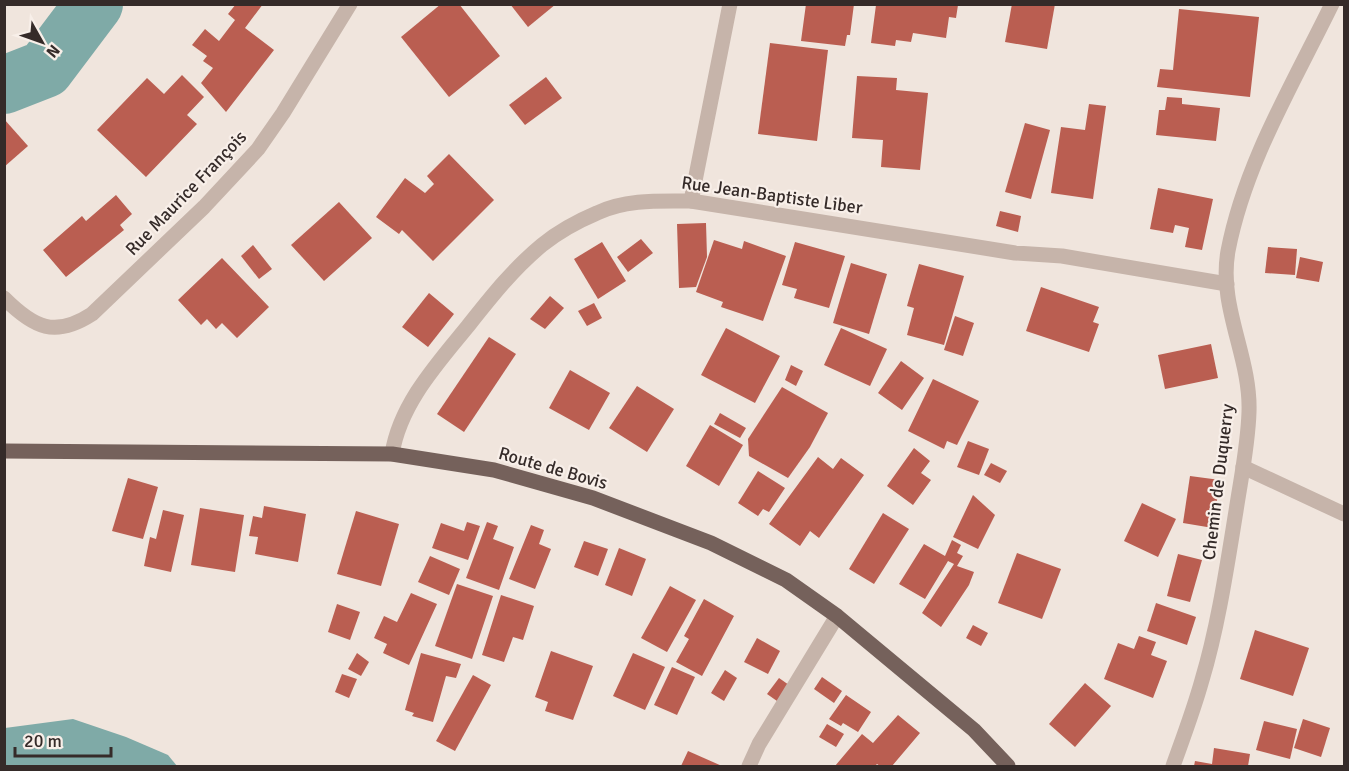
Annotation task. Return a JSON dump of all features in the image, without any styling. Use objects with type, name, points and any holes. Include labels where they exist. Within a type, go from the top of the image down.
[{"type":"main road","name":"Route de Bovis","points":[[4,451],[392,454],[494,470],[593,498],[711,543],[786,580],[837,616],[974,730],[1008,766]]},
{"type":"street","name":"Rue Maurice François","points":[[4,298],[18,311],[42,327],[57,329],[77,324],[92,314],[204,207],[258,149],[350,4]]},
{"type":"street","points":[[691,201],[730,4]]},
{"type":"street","name":"Chemin de Duquerry","points":[[1173,766],[1203,679],[1226,575],[1243,467],[1249,410],[1246,371],[1233,326],[1227,284],[1228,248],[1239,204],[1265,137],[1332,4]]},
{"type":"street","name":"Rue Jean-Baptiste Liber","points":[[392,454],[394,437],[405,411],[432,371],[512,272],[562,231],[598,212],[628,204],[651,201],[691,201],[1015,253],[1062,256],[1227,284]]},
{"type":"street","points":[[1243,467],[1344,514]]},
{"type":"street","points":[[749,766],[759,744],[837,616]]},
{"type":"water","points":[[73,719],[126,737],[168,755],[177,766],[5,766],[5,728]]},
{"type":"building","points":[[236,4],[263,4],[245,28],[274,50],[226,112],[201,83],[213,68],[203,61],[207,56],[192,45],[205,29],[219,41],[235,20],[228,14]]},
{"type":"building","points":[[441,4],[459,4],[500,56],[449,97],[401,37]]},
{"type":"building","points":[[510,4],[556,4],[528,27]]},
{"type":"building","points":[[806,4],[854,4],[850,35],[847,35],[845,46],[801,41]]},
{"type":"building","points":[[1012,4],[1055,4],[1047,49],[1005,42]]},
{"type":"building","points":[[876,5],[958,5],[956,18],[949,17],[946,38],[913,33],[911,42],[896,40],[895,46],[871,43]]},
{"type":"building","points":[[1179,9],[1259,17],[1250,97],[1157,87],[1160,69],[1173,70]]},
{"type":"building","points":[[770,43],[828,50],[817,141],[758,134]]},
{"type":"building","points":[[182,75],[204,97],[187,115],[197,124],[146,177],[97,130],[147,78],[164,94]]},
{"type":"building","points":[[857,76],[897,78],[896,90],[928,93],[920,170],[881,167],[883,140],[852,138]]},
{"type":"building","points":[[546,77],[562,98],[525,125],[509,105]]},
{"type":"building","points":[[1167,97],[1182,98],[1182,104],[1220,108],[1216,141],[1156,135],[1159,110],[1165,110]]},
{"type":"building","points":[[1089,104],[1106,106],[1093,199],[1051,193],[1061,127],[1085,130]]},
{"type":"building","points":[[4,119],[28,146],[4,167]]},
{"type":"building","points":[[1025,123],[1050,130],[1031,199],[1005,192]]},
{"type":"building","points":[[449,154],[494,200],[433,261],[402,230],[399,234],[376,217],[405,178],[425,193],[434,184],[427,176]]},
{"type":"building","points":[[1158,188],[1213,199],[1202,250],[1185,247],[1189,228],[1175,225],[1173,233],[1150,229]]},
{"type":"building","points":[[116,195],[132,214],[120,225],[124,230],[66,277],[43,250],[82,216],[86,221]]},
{"type":"building","points":[[339,202],[372,238],[324,281],[291,245]]},
{"type":"building","points":[[1000,211],[1021,216],[1018,232],[996,226]]},
{"type":"building","points":[[706,223],[707,257],[696,287],[679,288],[677,224]]},
{"type":"building","points":[[641,239],[653,253],[628,272],[617,257]]},
{"type":"building","points":[[714,240],[742,249],[744,241],[786,256],[763,321],[721,307],[723,302],[696,292]]},
{"type":"building","points":[[602,242],[626,281],[598,299],[574,259]]},
{"type":"building","points":[[795,242],[845,256],[829,308],[794,298],[797,289],[782,285]]},
{"type":"building","points":[[253,245],[272,269],[259,279],[241,256]]},
{"type":"building","points":[[1268,247],[1297,249],[1295,275],[1265,273]]},
{"type":"building","points":[[1300,257],[1323,262],[1319,282],[1296,278]]},
{"type":"building","points":[[222,258],[269,307],[237,338],[222,323],[216,329],[207,319],[201,325],[178,300]]},
{"type":"building","points":[[851,263],[887,274],[869,334],[833,323]]},
{"type":"building","points":[[919,264],[964,276],[944,345],[907,335],[914,308],[907,306]]},
{"type":"building","points":[[1041,287],[1099,307],[1093,322],[1099,324],[1089,352],[1026,331]]},
{"type":"building","points":[[429,293],[454,314],[428,347],[402,327]]},
{"type":"building","points":[[550,296],[564,308],[545,329],[530,319]]},
{"type":"building","points":[[594,303],[602,318],[587,326],[578,311]]},
{"type":"building","points":[[955,316],[974,323],[963,356],[944,350]]},
{"type":"building","points":[[726,328],[780,356],[755,403],[701,375]]},
{"type":"building","points":[[841,328],[887,349],[870,386],[824,365]]},
{"type":"building","points":[[489,337],[516,354],[464,432],[437,414]]},
{"type":"building","points":[[1211,344],[1218,378],[1165,389],[1158,355]]},
{"type":"building","points":[[901,361],[924,378],[902,410],[878,393]]},
{"type":"building","points":[[791,365],[803,371],[796,386],[785,380]]},
{"type":"building","points":[[570,370],[610,393],[589,430],[549,408]]},
{"type":"building","points":[[933,379],[979,401],[957,445],[947,441],[944,449],[908,431]]},
{"type":"building","points":[[637,386],[674,409],[647,452],[609,428]]},
{"type":"building","points":[[782,387],[828,413],[810,447],[788,478],[749,456],[748,439]]},
{"type":"building","points":[[720,413],[746,428],[740,438],[714,424]]},
{"type":"building","points":[[710,425],[743,445],[719,486],[686,466]]},
{"type":"building","points":[[968,441],[989,449],[979,475],[957,467]]},
{"type":"building","points":[[914,448],[930,461],[921,473],[931,480],[913,505],[887,486]]},
{"type":"building","points":[[818,457],[833,469],[841,458],[864,475],[819,538],[810,531],[800,546],[769,524]]},
{"type":"building","points":[[991,463],[1007,471],[1000,483],[984,475]]},
{"type":"building","points":[[758,471],[785,488],[769,512],[763,509],[758,516],[738,503]]},
{"type":"building","points":[[1190,476],[1220,480],[1213,528],[1183,523]]},
{"type":"building","points":[[128,478],[158,487],[143,539],[112,531]]},
{"type":"building","points":[[973,495],[995,515],[978,549],[953,537]]},
{"type":"building","points":[[1142,503],[1176,519],[1158,557],[1124,541]]},
{"type":"building","points":[[264,506],[306,514],[298,562],[255,554],[258,537],[249,536],[253,516],[262,518]]},
{"type":"building","points":[[200,508],[244,515],[235,572],[191,565]]},
{"type":"building","points":[[163,510],[184,515],[171,572],[144,566],[150,537],[156,539]]},
{"type":"building","points":[[356,511],[399,524],[381,586],[337,574]]},
{"type":"building","points":[[883,513],[909,529],[874,584],[849,569]]},
{"type":"building","points":[[467,522],[480,526],[468,560],[432,548],[441,523],[464,531]]},
{"type":"building","points":[[487,522],[498,526],[493,539],[514,547],[499,590],[466,578]]},
{"type":"building","points":[[531,525],[544,530],[539,544],[551,549],[535,589],[509,579]]},
{"type":"building","points":[[952,540],[961,545],[957,553],[963,556],[957,566],[974,572],[969,585],[941,627],[922,613],[954,564],[948,561],[925,599],[899,584],[924,544],[945,556]]},
{"type":"building","points":[[584,541],[608,549],[598,576],[574,567]]},
{"type":"building","points":[[619,548],[646,559],[632,596],[605,585]]},
{"type":"building","points":[[1017,553],[1061,569],[1042,619],[998,603]]},
{"type":"building","points":[[1178,554],[1202,560],[1190,602],[1167,596]]},
{"type":"building","points":[[430,556],[460,569],[449,595],[418,582]]},
{"type":"building","points":[[457,584],[493,596],[472,659],[435,646]]},
{"type":"building","points":[[670,586],[696,600],[667,652],[641,638]]},
{"type":"building","points":[[411,593],[437,604],[409,665],[383,653],[387,644],[374,638],[384,616],[397,622]]},
{"type":"building","points":[[501,595],[534,606],[523,640],[513,637],[504,662],[482,655]]},
{"type":"building","points":[[704,599],[734,616],[702,676],[676,662],[689,639],[684,636]]},
{"type":"building","points":[[1156,603],[1196,617],[1187,645],[1147,631]]},
{"type":"building","points":[[337,604],[360,612],[350,640],[328,632]]},
{"type":"building","points":[[973,625],[988,633],[981,646],[966,638]]},
{"type":"building","points":[[1255,630],[1309,648],[1293,696],[1240,679]]},
{"type":"building","points":[[1139,636],[1156,642],[1151,655],[1167,661],[1153,698],[1104,679],[1118,643],[1134,649]]},
{"type":"building","points":[[757,638],[780,651],[768,674],[744,662]]},
{"type":"building","points":[[551,651],[593,666],[573,720],[545,711],[548,702],[535,697]]},
{"type":"building","points":[[357,653],[369,662],[361,676],[348,669]]},
{"type":"building","points":[[421,653],[461,664],[456,678],[446,676],[433,722],[412,716],[414,713],[405,710]]},
{"type":"building","points":[[633,653],[665,667],[645,710],[613,696]]},
{"type":"building","points":[[672,667],[695,677],[677,715],[654,705]]},
{"type":"building","points":[[725,670],[737,678],[724,701],[711,693]]},
{"type":"building","points":[[342,674],[357,679],[349,698],[335,692]]},
{"type":"building","points":[[473,675],[491,685],[455,751],[436,741]]},
{"type":"building","points":[[822,677],[842,691],[834,703],[814,689]]},
{"type":"building","points":[[779,678],[789,685],[777,701],[767,694]]},
{"type":"building","points":[[1085,683],[1111,706],[1075,747],[1049,724]]},
{"type":"building","points":[[846,695],[871,712],[858,732],[843,723],[841,726],[829,719]]},
{"type":"building","points":[[898,715],[920,733],[892,766],[877,764],[875,766],[835,766],[862,734],[873,743]]},
{"type":"building","points":[[1303,719],[1330,728],[1321,757],[1294,748]]},
{"type":"building","points":[[1264,721],[1297,729],[1290,759],[1256,750]]},
{"type":"building","points":[[827,724],[844,734],[836,747],[819,737]]},
{"type":"building","points":[[1214,748],[1250,754],[1248,766],[1194,766],[1195,761],[1212,764]]},
{"type":"building","points":[[688,751],[722,766],[681,766]]},
{"type":"waterway","points":[[4,85],[45,69],[94,4]]}]
